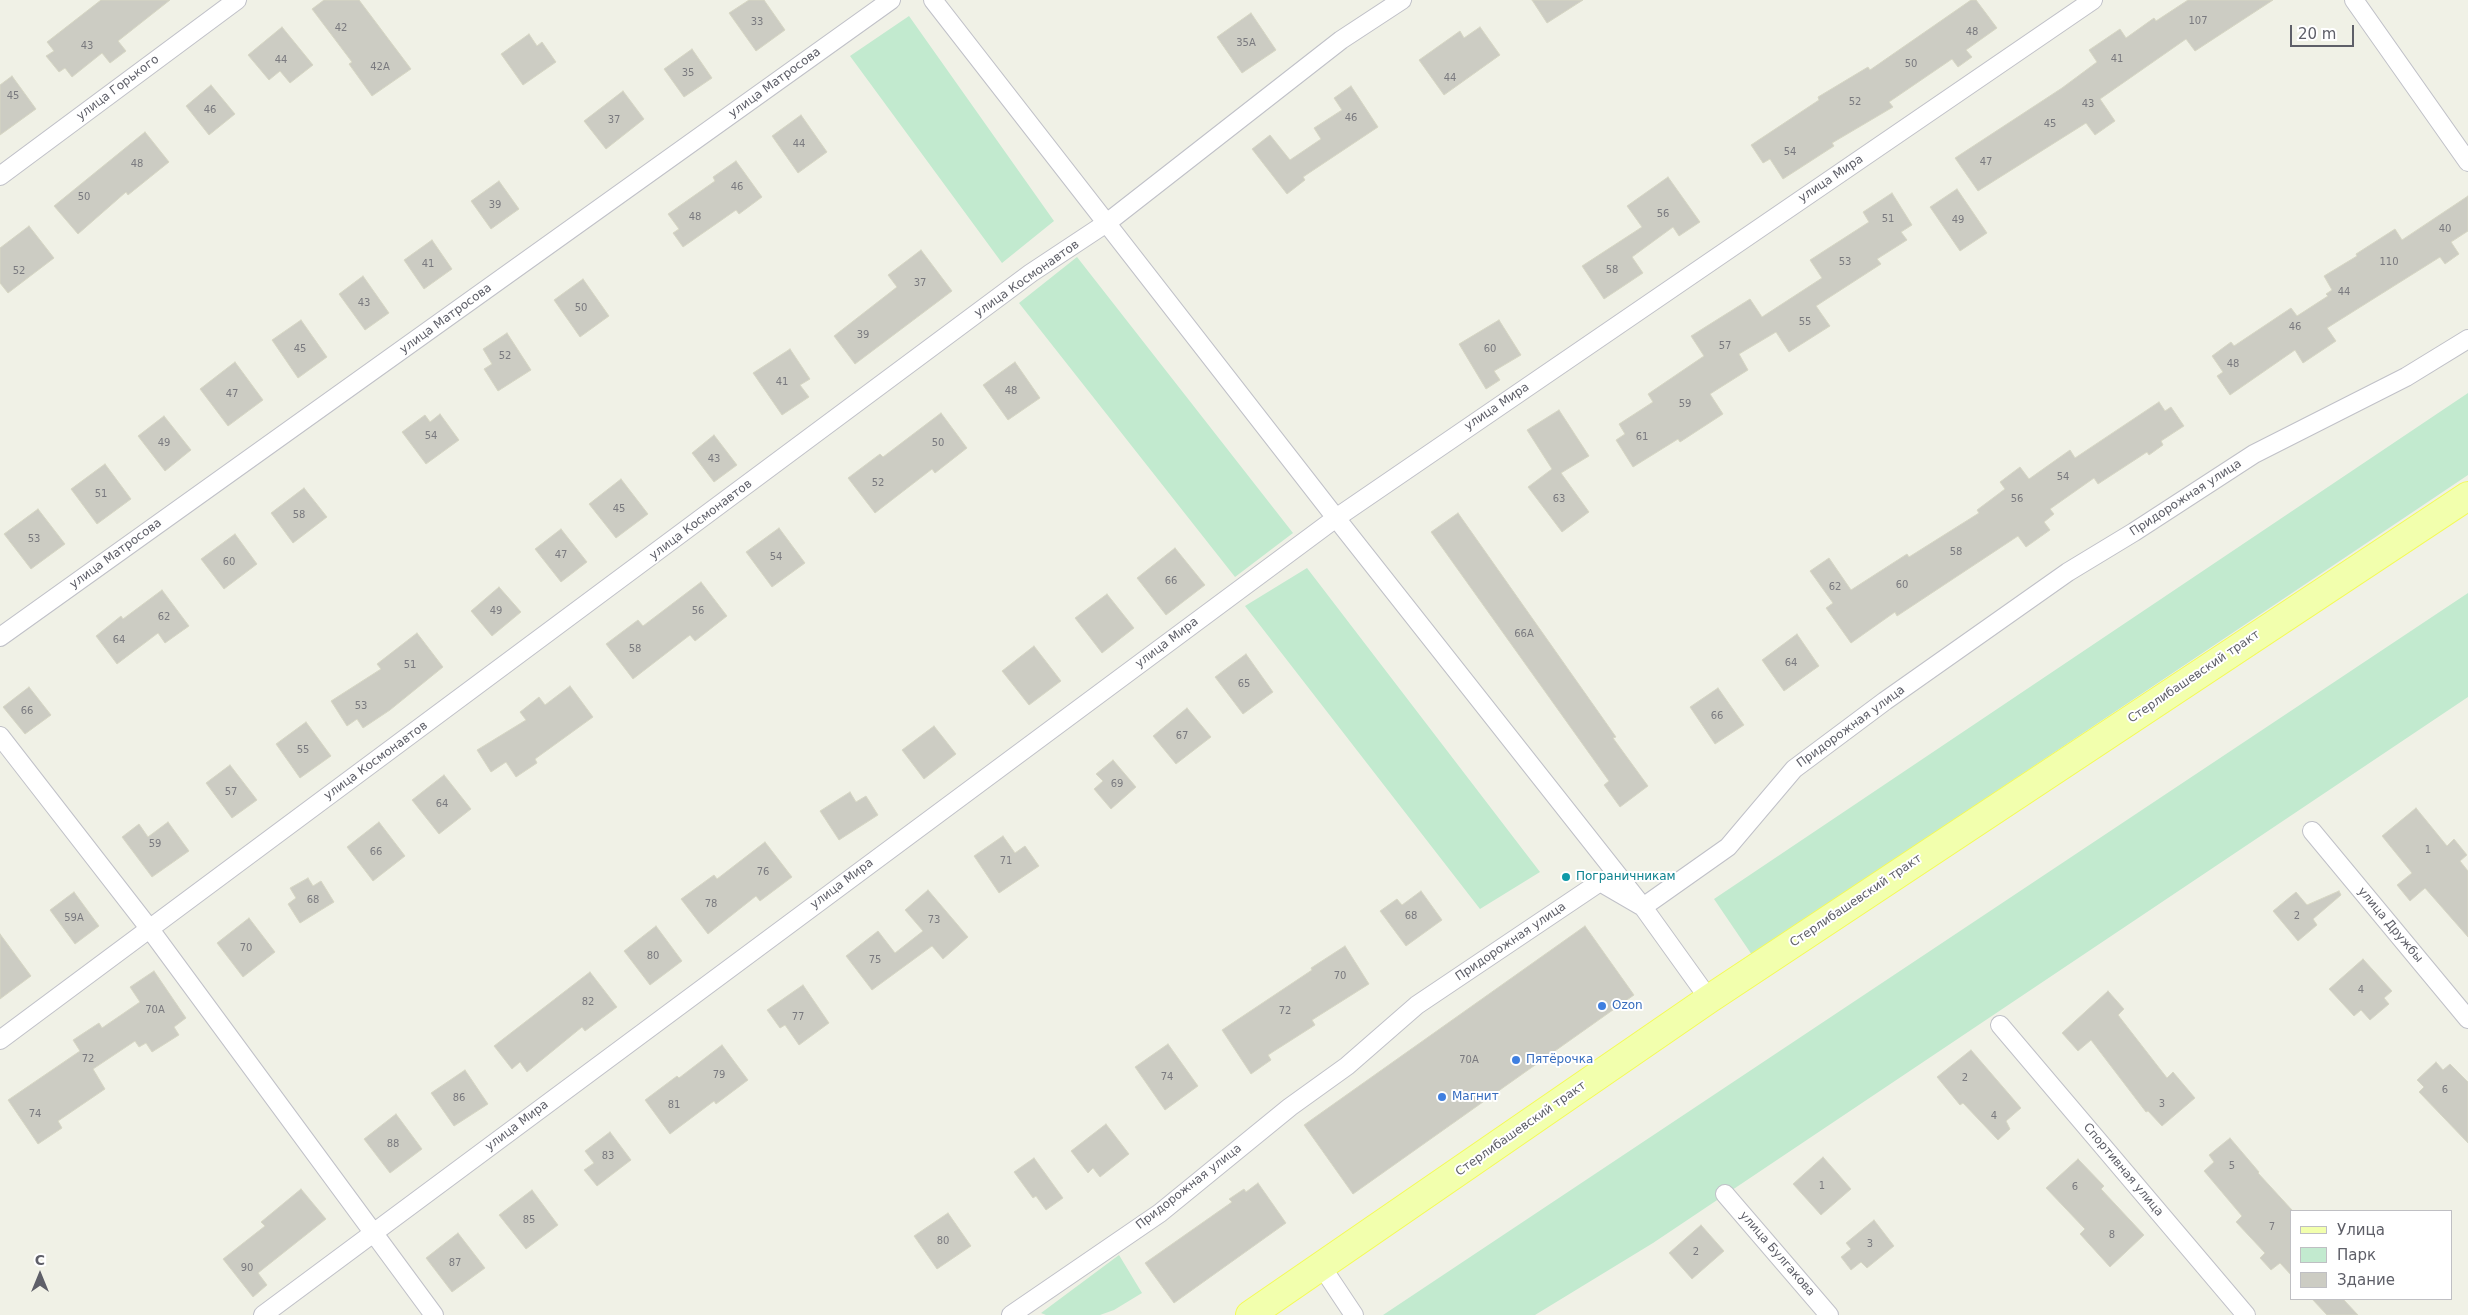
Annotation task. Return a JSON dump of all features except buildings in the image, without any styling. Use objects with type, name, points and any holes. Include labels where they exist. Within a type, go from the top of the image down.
[{"type":"main road","name":"Стерлибашевский тракт","points":[[1250,1315],[1709,999],[2468,496]]},
{"type":"street","name":"улица Горького","points":[[0,176],[237,0]]},
{"type":"street","name":"улица Матросова","points":[[0,637],[891,0]]},
{"type":"street","points":[[934,0],[1336,518],[1643,907],[1709,999]]},
{"type":"street","name":"улица Космонавтов","points":[[0,1040],[566,621],[1031,273],[1108,222],[1341,40],[1402,0]]},
{"type":"street","name":"улица Мира","points":[[263,1315],[1336,518],[2093,0]]},
{"type":"street","points":[[2354,0],[2468,162]]},
{"type":"street","name":"Придорожная улица","points":[[1011,1315],[1160,1213],[1290,1107],[1347,1066],[1417,1005],[1600,882],[1643,907],[1728,847],[1794,769],[1886,701],[2068,572],[2134,532],[2254,454],[2406,377],[2468,339]]},
{"type":"street","points":[[0,736],[149,928],[375,1232],[434,1315]]},
{"type":"street","name":"улица Дружбы","points":[[2312,831],[2468,1019]]},
{"type":"street","name":"Спортивная улица","points":[[2000,1025],[2246,1315]]},
{"type":"street","name":"улица Булгакова","points":[[1725,1194],[1830,1315]]},
{"type":"street","points":[[1322,1267],[1354,1315]]},
{"type":"green space","points":[[909,16],[1054,221],[1002,263],[850,56]]},
{"type":"green space","points":[[1077,257],[1293,533],[1235,577],[1019,303]]},
{"type":"green space","points":[[2468,393],[2468,475],[1752,955],[1714,899]]},
{"type":"green space","points":[[1307,568],[1540,872],[1480,909],[1245,606]]},
{"type":"green space","points":[[2468,593],[2468,697],[1653,1243],[1535,1315],[1383,1315]]},
{"type":"green space","points":[[1119,1255],[1142,1293],[1114,1310],[1100,1315],[1046,1315],[1041,1313]]},
{"type":"place","name":"Пограничникам","points":[[1566,877]]},
{"type":"place","name":"Ozon","points":[[1602,1006]]},
{"type":"place","name":"Пятёрочка","points":[[1516,1060]]},
{"type":"place","name":"Магнит","points":[[1442,1097]]}]
